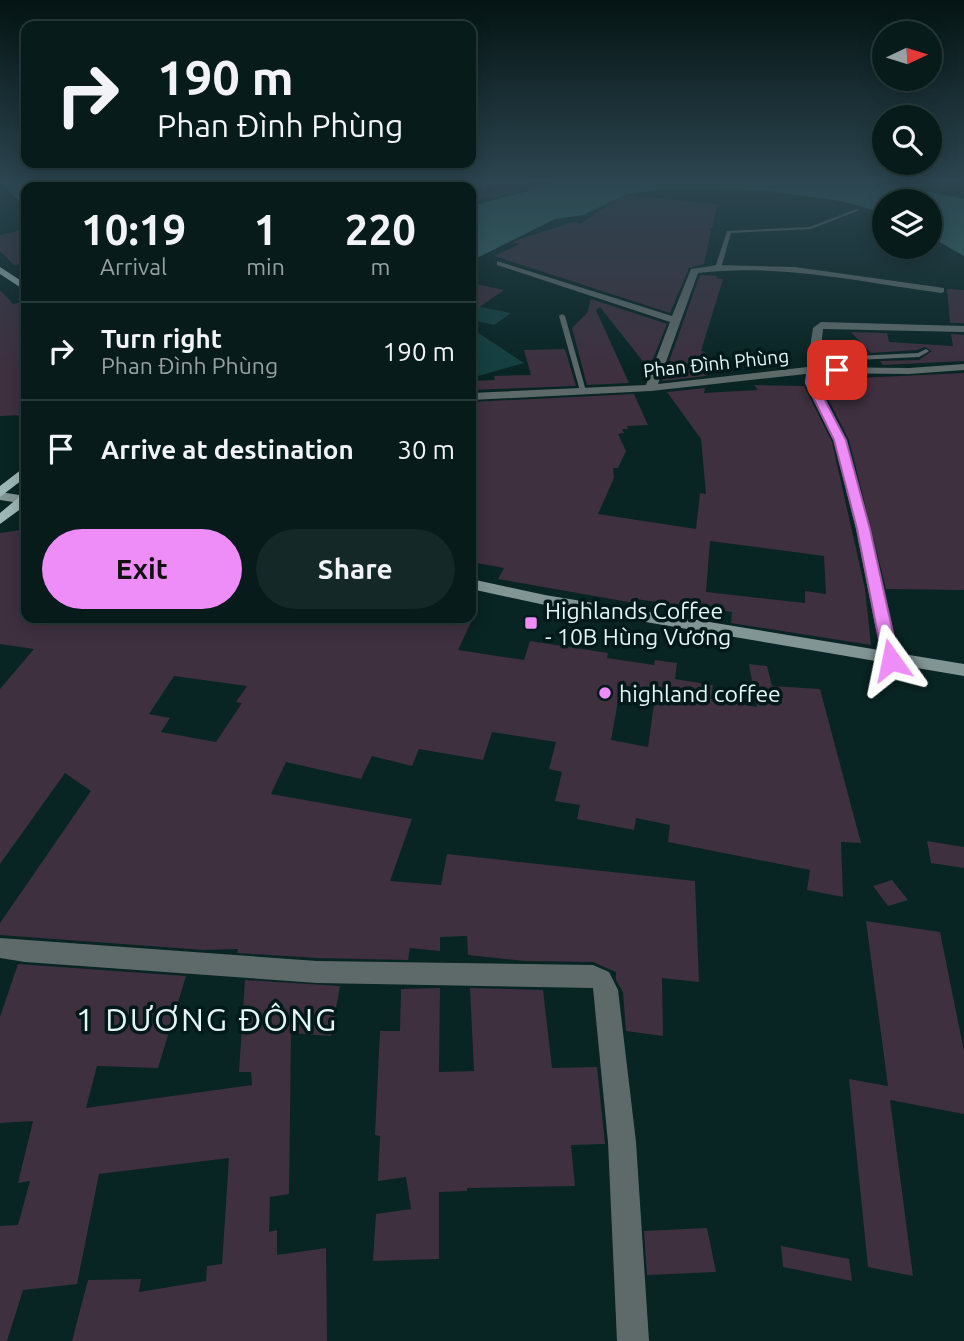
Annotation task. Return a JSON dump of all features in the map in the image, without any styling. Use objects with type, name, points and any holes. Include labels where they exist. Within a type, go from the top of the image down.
[{"type":"main road","points":[[0,270],[21,285]]},
{"type":"main road","points":[[0,494],[21,475]]},
{"type":"main road","points":[[0,494],[21,497]]},
{"type":"main road","points":[[0,520],[21,502]]},
{"type":"main road","points":[[476,585],[545,600],[891,660],[964,670]]},
{"type":"street","points":[[500,263],[674,320]]},
{"type":"street","points":[[651,388],[674,320],[689,290],[691,274],[718,268],[803,271],[941,290]]},
{"type":"street","points":[[891,660],[863,529],[840,440],[811,383],[818,328],[821,325],[964,329]]},
{"type":"street","name":"Phan Đình Phùng","points":[[476,397],[651,388],[814,365],[909,371],[964,367]]},
{"type":"street","points":[[0,948],[25,952],[317,972],[593,976],[601,980],[607,1000],[622,1142],[633,1341]]},
{"type":"lane","points":[[718,268],[725,245]]},
{"type":"lane","points":[[562,316],[583,391]]},
{"type":"lane","points":[[814,365],[919,355],[926,351]]},
{"type":"shaded area","points":[[476,245],[504,245],[476,258]]},
{"type":"shaded area","points":[[944,245],[964,245],[964,256]]},
{"type":"shaded area","points":[[476,306],[511,313],[494,325],[476,321]]},
{"type":"shaded area","points":[[476,331],[524,363],[476,377]]},
{"type":"building","points":[[0,245],[21,245],[21,264],[14,265],[0,251]]},
{"type":"building","points":[[519,245],[708,245],[704,264],[689,268],[670,313],[494,256]]},
{"type":"building","points":[[700,275],[723,279],[701,351],[705,352],[701,372],[707,373],[706,376],[662,381]]},
{"type":"building","points":[[476,284],[504,290],[476,310]]},
{"type":"building","points":[[947,289],[964,290],[964,323],[950,323]]},
{"type":"building","points":[[0,290],[13,304],[21,302],[21,415],[0,416]]},
{"type":"building","points":[[591,299],[667,324],[649,369],[600,307],[596,310],[629,383],[587,385],[572,328],[587,313]]},
{"type":"building","points":[[851,332],[887,333],[889,342],[953,346],[951,334],[964,335],[964,361],[883,365],[880,361],[919,360],[932,351],[925,347],[871,353]]},
{"type":"building","points":[[565,349],[576,386],[476,390],[476,381],[495,380],[494,376],[531,375],[524,350]]},
{"type":"building","points":[[964,373],[964,590],[886,589],[849,440],[822,387],[840,385],[836,379]]},
{"type":"building","points":[[754,385],[804,386],[832,442],[865,589],[871,645],[731,623],[732,612],[635,599],[634,603],[498,579],[504,568],[476,563],[476,402],[634,394],[648,425],[627,426],[628,429],[622,429],[624,433],[618,434],[626,451],[618,468],[613,468],[614,478],[598,514],[696,529],[700,493],[706,494],[701,439],[667,392],[705,388],[704,393],[758,390]],"holes":[[[710,541],[824,556],[826,594],[805,591],[805,603],[706,592]]]},
{"type":"building","points":[[21,530],[21,623],[471,623],[458,650],[524,660],[530,641],[608,653],[607,658],[654,665],[655,660],[677,663],[675,679],[713,685],[711,699],[757,707],[749,664],[767,666],[772,686],[820,689],[861,843],[841,842],[843,897],[807,890],[810,870],[668,842],[670,825],[636,818],[634,830],[577,819],[580,805],[555,801],[562,772],[549,769],[556,742],[492,732],[483,760],[419,749],[412,766],[372,756],[361,779],[286,762],[271,794],[412,819],[390,881],[441,885],[447,854],[695,881],[699,982],[662,978],[663,1036],[626,1031],[623,992],[616,980],[616,972],[593,962],[525,961],[468,955],[467,936],[440,937],[440,951],[410,948],[408,960],[317,958],[237,953],[238,949],[204,950],[0,935],[0,923],[91,791],[65,773],[0,864],[0,689],[34,649],[0,644],[0,533]],"holes":[[[174,676],[247,686],[236,702],[242,703],[216,742],[161,732],[170,718],[149,714]],[[621,685],[656,690],[648,747],[611,740]]]},
{"type":"building","points":[[927,841],[964,847],[964,868],[931,863]]},
{"type":"building","points":[[892,880],[908,900],[888,906],[873,886]]},
{"type":"building","points":[[866,921],[940,932],[964,1051],[964,1114],[890,1100],[913,1276],[868,1267],[849,1079],[888,1086]]},
{"type":"building","points":[[18,964],[186,976],[158,1068],[97,1066],[86,1108],[252,1085],[251,1072],[239,1072],[245,980],[340,986],[331,1036],[291,1033],[289,1194],[270,1197],[269,1232],[277,1230],[277,1255],[326,1248],[327,1341],[72,1341],[88,1280],[141,1279],[139,1292],[206,1281],[207,1266],[222,1264],[229,1158],[99,1174],[77,1284],[23,1290],[7,1341],[0,1341],[0,1226],[18,1225],[30,1181],[18,1183],[33,1121],[0,1123],[0,1017]]},
{"type":"building","points":[[440,988],[439,1072],[474,1071],[470,988],[543,990],[552,1068],[597,1067],[605,1144],[571,1145],[575,1186],[467,1188],[467,1191],[439,1192],[439,1259],[373,1261],[376,1214],[411,1209],[406,1177],[378,1181],[380,1136],[375,1135],[380,1031],[400,1031],[401,989]]},
{"type":"building","points":[[707,1228],[716,1272],[647,1275],[644,1231]]},
{"type":"building","points":[[781,1246],[849,1259],[852,1281],[783,1267]]},
{"type":"place","name":"Highlands Coffee - 10B Hùng Vương","points":[[531,623]]},
{"type":"place","name":"highland coffee","points":[[605,693]]},
{"type":"district","name":"1 DƯƠNG ĐÔNG","points":[[207,1019]]},
{"type":"route","points":[[837,370],[813,370],[811,383],[840,440],[863,529],[891,660]]}]
